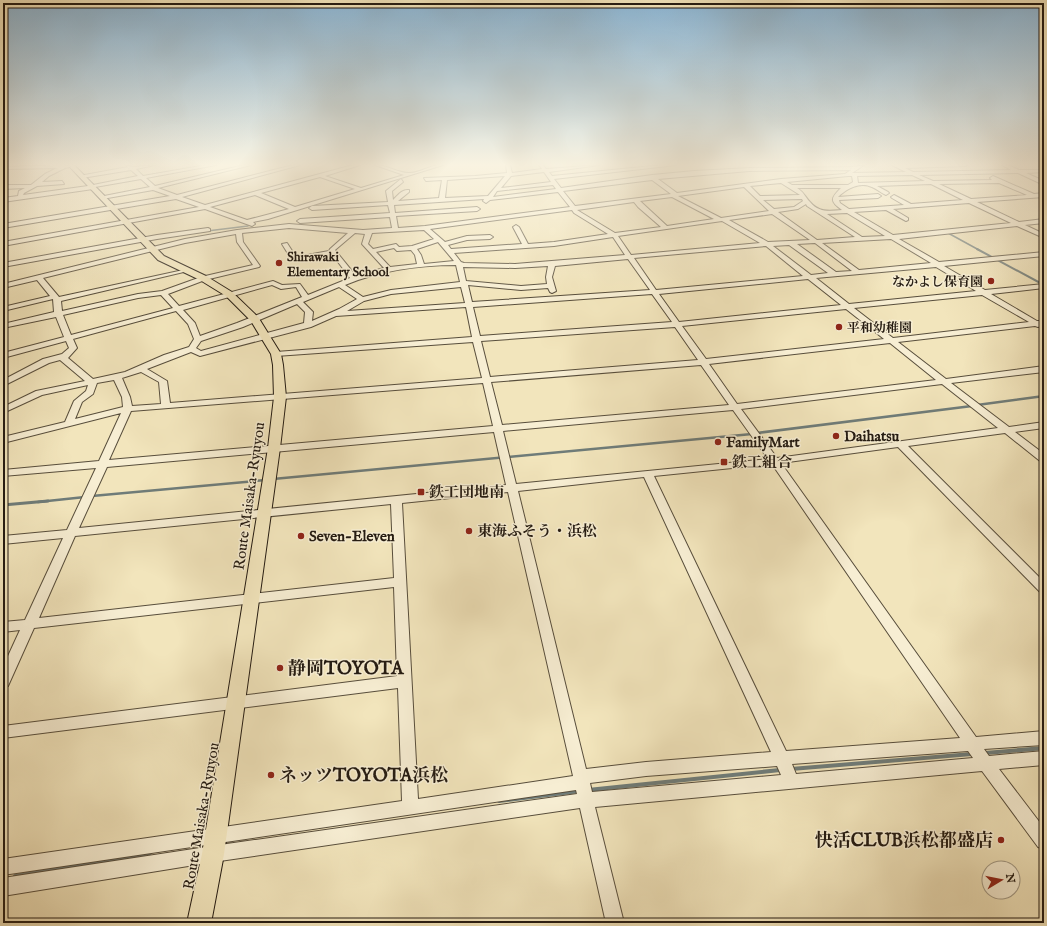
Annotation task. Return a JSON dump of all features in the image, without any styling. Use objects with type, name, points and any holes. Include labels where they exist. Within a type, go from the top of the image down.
[{"type":"main road","name":"Route Maisaka-Ryuyou","points":[[112,208],[161,258],[203,278],[229,294],[255,319],[276,354],[280,397],[274,448],[213,854],[199,923]]},
{"type":"street","points":[[3,226],[111,208]]},
{"type":"street","points":[[3,244],[200,208]]},
{"type":"street","points":[[209,208],[263,229]]},
{"type":"street","points":[[246,222],[295,208]]},
{"type":"street","points":[[392,208],[395,230]]},
{"type":"street","points":[[3,286],[39,277],[147,244],[186,241],[239,232],[300,226],[369,232],[425,228],[572,208]]},
{"type":"street","points":[[574,208],[576,212],[616,236],[971,743],[1044,841]]},
{"type":"street","points":[[643,208],[666,228]]},
{"type":"street","points":[[699,208],[767,244],[1044,459]]},
{"type":"street","points":[[769,208],[859,273]]},
{"type":"street","points":[[450,251],[526,246],[616,236],[795,208]]},
{"type":"street","points":[[815,208],[861,239]]},
{"type":"street","points":[[844,208],[1042,325]]},
{"type":"street","points":[[822,214],[884,208]]},
{"type":"street","points":[[887,208],[906,219]]},
{"type":"street","points":[[985,208],[1044,236]]},
{"type":"street","points":[[3,265],[147,244],[252,224],[478,210],[482,220]]},
{"type":"street","points":[[3,410],[39,393],[91,381],[117,377],[142,369],[162,359],[192,349],[198,338],[255,319],[354,278],[388,269],[460,264],[515,266],[552,264],[767,244],[893,238],[1044,221]]},
{"type":"street","points":[[516,227],[526,246]]},
{"type":"street","points":[[425,228],[444,244],[460,264],[615,923]]},
{"type":"street","points":[[354,231],[332,250],[354,278]]},
{"type":"street","points":[[3,326],[138,296],[163,293],[203,278],[257,266],[240,242],[239,232]]},
{"type":"street","points":[[369,232],[364,243],[388,269]]},
{"type":"street","points":[[444,244],[467,238],[490,236]]},
{"type":"street","points":[[372,251],[396,246],[397,249],[413,248],[438,240]]},
{"type":"street","points":[[791,243],[835,275]]},
{"type":"street","points":[[285,244],[294,259],[334,252]]},
{"type":"street","points":[[413,248],[418,255],[421,266]]},
{"type":"street","points":[[336,314],[656,292],[1044,254]]},
{"type":"street","points":[[552,264],[549,277],[555,299]]},
{"type":"street","points":[[3,309],[186,270]]},
{"type":"street","points":[[3,383],[46,361],[64,356],[73,348],[58,313],[55,298],[39,277]]},
{"type":"street","points":[[3,356],[273,283],[280,287],[298,285],[306,297]]},
{"type":"street","points":[[192,349],[200,354],[267,337],[308,325],[336,314],[362,299],[391,292],[464,283],[521,288],[551,286]]},
{"type":"street","points":[[339,284],[362,299]]},
{"type":"street","points":[[276,354],[678,324],[1044,286]]},
{"type":"street","points":[[163,293],[179,308],[191,323],[198,338]]},
{"type":"street","points":[[298,301],[309,312],[308,325]]},
{"type":"street","points":[[3,440],[128,409],[704,362],[1042,325]]},
{"type":"street","points":[[64,356],[63,358],[65,360],[93,383],[90,392],[78,401],[69,424]]},
{"type":"street","points":[[142,369],[163,381],[166,406]]},
{"type":"street","points":[[3,473],[735,407],[1044,369]]},
{"type":"street","points":[[3,682],[128,409],[126,397],[117,377]]},
{"type":"street","points":[[3,540],[774,461],[1044,425]]},
{"type":"street","points":[[901,445],[1044,589]]},
{"type":"street","points":[[648,474],[792,781]]},
{"type":"street","points":[[396,499],[410,807]]},
{"type":"street","points":[[3,627],[400,582]]},
{"type":"street","points":[[3,732],[237,701],[405,681]]},
{"type":"street","points":[[3,867],[216,834],[410,807],[581,779],[782,758],[1044,738]]},
{"type":"street","points":[[3,887],[213,854],[586,800],[1044,758]]},
{"type":"waterway","points":[[207,231],[248,226]]},
{"type":"waterway","points":[[948,233],[979,250]]},
{"type":"waterway","points":[[977,249],[1044,285]]},
{"type":"waterway","points":[[977,405],[1044,396]]},
{"type":"waterway","points":[[757,433],[972,406]]},
{"type":"waterway","points":[[273,479],[752,434]]},
{"type":"waterway","points":[[92,496],[266,480]]},
{"type":"waterway","points":[[44,501],[85,497]]},
{"type":"waterway","points":[[3,505],[44,501]]},
{"type":"waterway","points":[[38,502],[44,501]]},
{"type":"waterway","points":[[985,753],[1044,748]]},
{"type":"waterway","points":[[791,769],[972,754]]},
{"type":"waterway","points":[[588,790],[780,770]]},
{"type":"waterway","points":[[499,801],[579,791]]},
{"type":"waterway","points":[[15,876],[150,853]]},
{"type":"place","name":"Shirawaki Elementary School","points":[[279,263]]},
{"type":"place","name":"なかよし保育園","points":[[991,281]]},
{"type":"place","name":"平和幼稚園","points":[[839,327]]},
{"type":"place","name":"Daihatsu","points":[[836,436]]},
{"type":"place","name":"FamilyMart","points":[[718,442]]},
{"type":"place","name":"鉄工組合","points":[[724,462]]},
{"type":"place","name":"鉄工団地南","points":[[421,492]]},
{"type":"place","name":"東海ふそう・浜松","points":[[469,531]]},
{"type":"place","name":"Seven-Eleven","points":[[301,536]]},
{"type":"place","name":"静岡TOYOTA","points":[[280,668]]},
{"type":"place","name":"ネッツTOYOTA浜松","points":[[271,775]]},
{"type":"place","name":"快活CLUB浜松都盛店","points":[[1001,840]]}]
